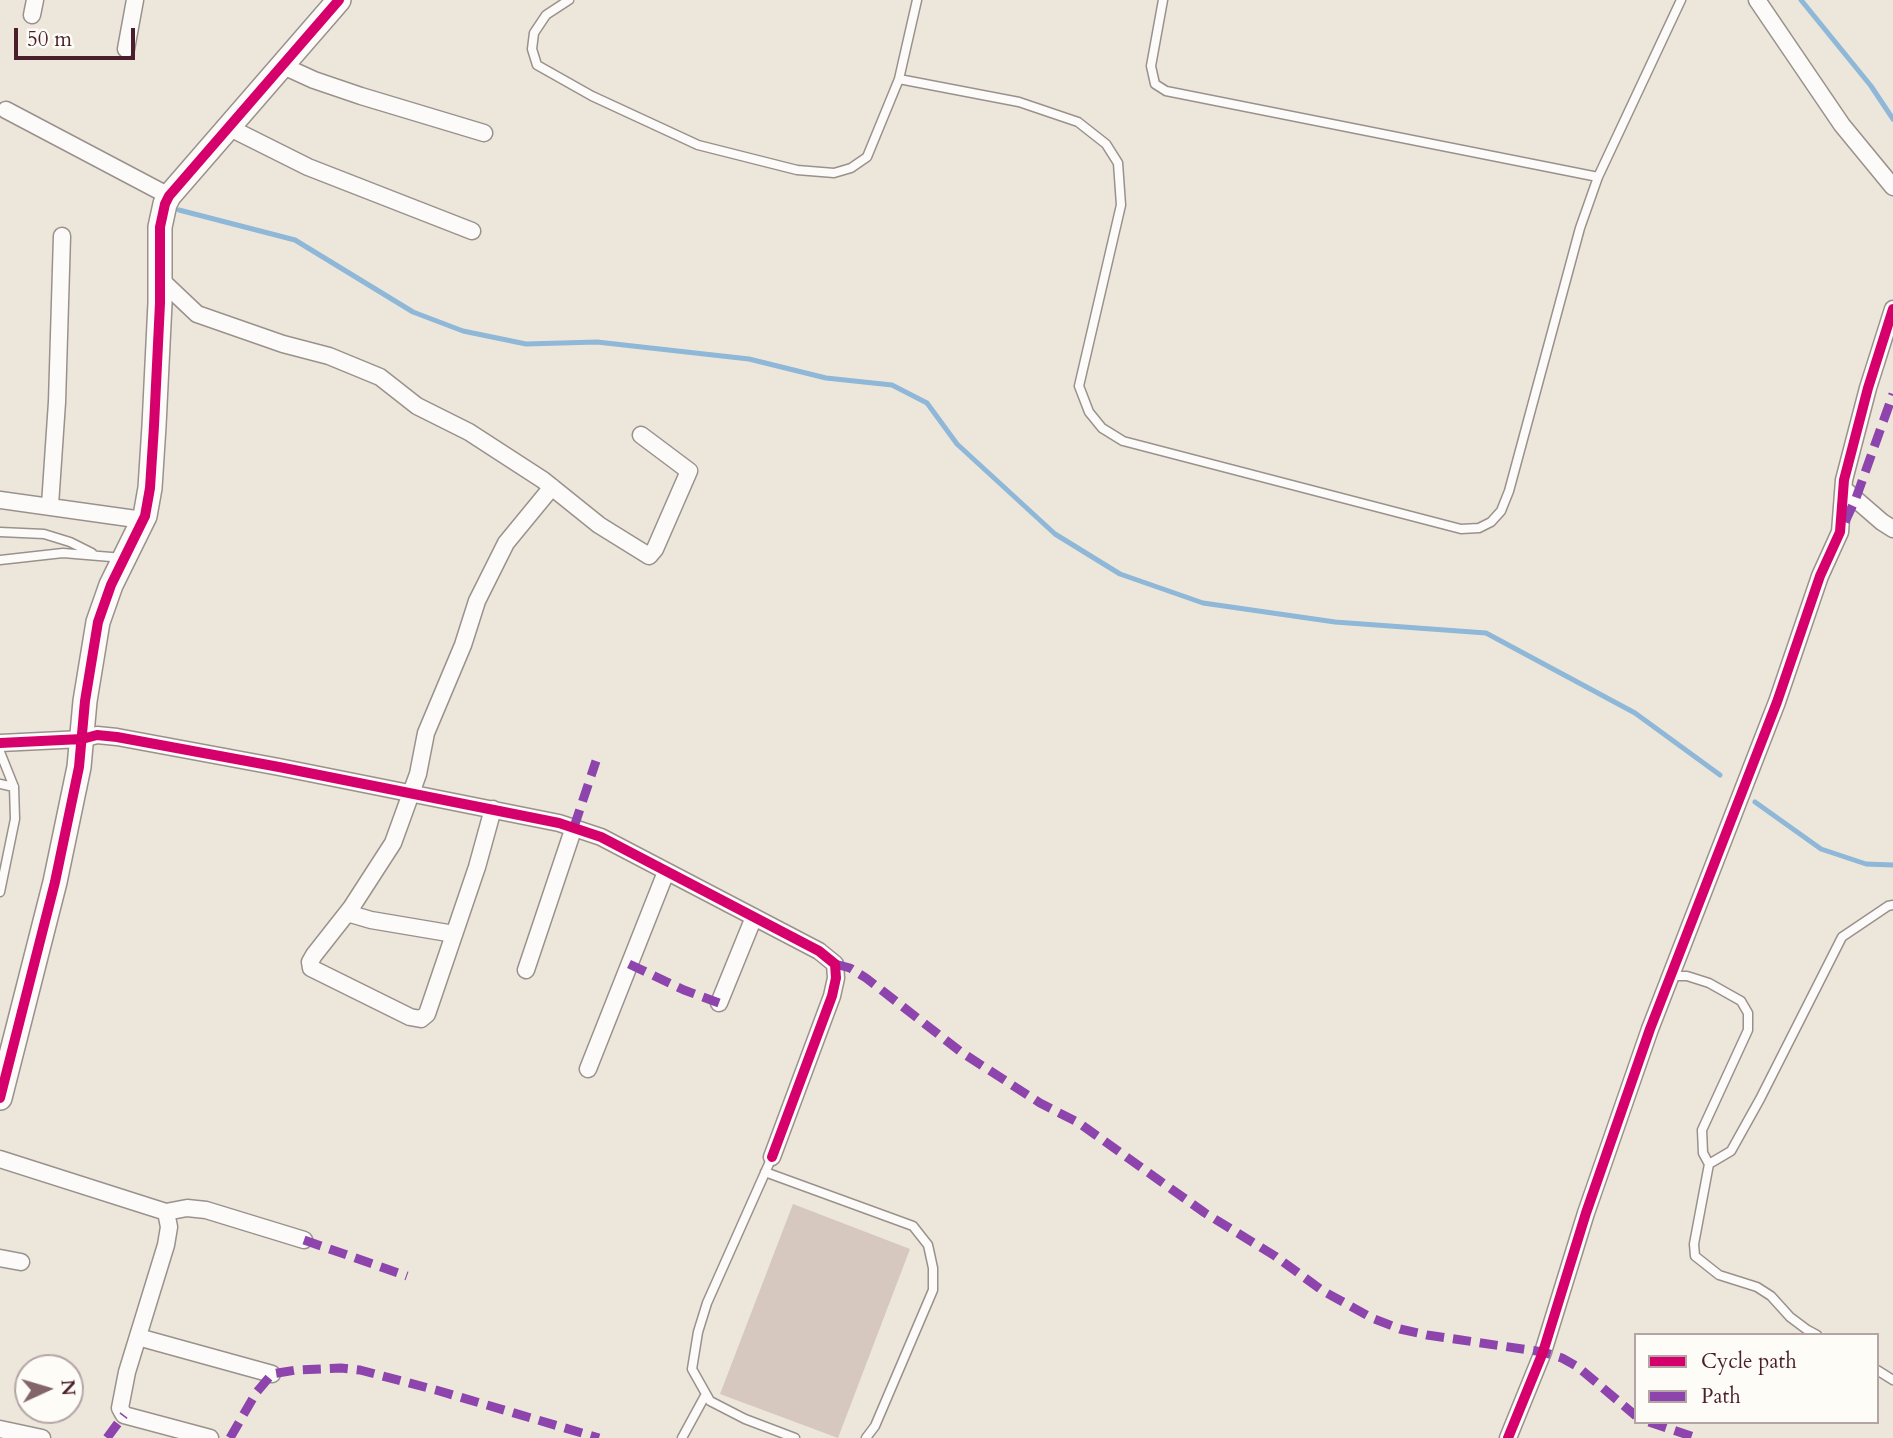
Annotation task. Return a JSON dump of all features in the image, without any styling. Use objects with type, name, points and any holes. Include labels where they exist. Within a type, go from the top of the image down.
[{"type":"street","points":[[126,49],[135,0]]},
{"type":"street","points":[[0,1098],[55,882],[79,767],[85,701],[98,622],[111,586],[144,520],[150,488],[160,227],[169,196],[336,0]]},
{"type":"street","points":[[1757,0],[1842,125],[1893,187]]},
{"type":"street","points":[[281,65],[361,96],[484,133]]},
{"type":"street","points":[[6,110],[169,196]]},
{"type":"street","points":[[228,127],[308,167],[472,231]]},
{"type":"street","points":[[50,505],[57,402],[62,236]]},
{"type":"street","points":[[159,278],[197,314],[283,344],[329,356],[380,377],[417,406],[469,432],[552,487],[599,525],[649,556],[689,471],[642,435]]},
{"type":"street","points":[[1508,1438],[1543,1352],[1586,1213],[1669,976],[1777,702],[1820,576],[1840,532],[1844,480],[1868,388],[1893,309]]},
{"type":"street","points":[[493,808],[484,845],[427,1014],[421,1019],[311,968],[310,962],[314,955],[348,913],[393,843],[418,774],[426,733],[463,645],[477,601],[506,543],[552,487]]},
{"type":"street","points":[[1845,490],[1893,529]]},
{"type":"street","points":[[0,500],[144,520]]},
{"type":"street","points":[[0,743],[97,735],[117,737],[493,808],[574,827],[601,837],[819,951],[835,964],[836,978],[832,996],[768,1165]]},
{"type":"street","points":[[387,789],[402,821]]},
{"type":"street","points":[[526,970],[574,827]]},
{"type":"street","points":[[588,1069],[666,872]]},
{"type":"street","points":[[348,913],[371,920],[454,934]]},
{"type":"street","points":[[719,1003],[754,917]]},
{"type":"street","points":[[0,1159],[166,1212],[187,1208],[206,1210],[304,1240]]},
{"type":"street","points":[[166,1212],[169,1227],[166,1245],[120,1400],[124,1415],[210,1438]]},
{"type":"street","points":[[0,1258],[21,1262]]},
{"type":"street","points":[[138,1337],[272,1374]]},
{"type":"street","points":[[0,1429],[42,1438]]},
{"type":"lane","points":[[569,0],[546,15],[534,33],[532,49],[537,65],[592,96],[698,145],[797,170],[834,173],[851,168],[867,157],[899,79],[917,0]]},
{"type":"lane","points":[[1163,0],[1151,66],[1155,84],[1166,91],[1598,177]]},
{"type":"lane","points":[[899,79],[1019,102],[1078,122],[1106,144],[1118,163],[1121,205],[1079,386],[1089,412],[1102,428],[1124,441],[1461,529],[1479,528],[1491,522],[1501,511],[1509,491],[1580,228],[1598,177],[1681,0]]},
{"type":"lane","points":[[0,532],[44,534],[70,542],[98,556]]},
{"type":"lane","points":[[0,560],[64,553],[126,558]]},
{"type":"lane","points":[[0,752],[14,788],[15,819],[0,892]]},
{"type":"lane","points":[[0,784],[14,788]]},
{"type":"lane","points":[[1710,1164],[1731,1151],[1842,937],[1893,905]]},
{"type":"lane","points":[[1669,976],[1687,976],[1709,983],[1741,1001],[1748,1013],[1748,1030],[1702,1130],[1703,1153],[1710,1164],[1694,1244],[1695,1256],[1719,1275],[1757,1287],[1790,1317],[1814,1333]]},
{"type":"lane","points":[[795,1438],[745,1419],[710,1401],[692,1368],[706,1303],[768,1165],[913,1226],[928,1245],[933,1268],[933,1290],[875,1426],[866,1438]]},
{"type":"lane","points":[[682,1438],[706,1394]]},
{"type":"building","points":[[793,1204],[910,1249],[838,1438],[720,1394]]},
{"type":"waterway","points":[[1801,0],[1871,86],[1893,119]]},
{"type":"waterway","points":[[179,210],[295,240],[413,312],[463,331],[526,344],[597,342],[749,359],[826,378],[892,385],[927,403],[957,444],[1055,534],[1120,574],[1203,603],[1335,622],[1486,633],[1635,713],[1720,775]]},
{"type":"waterway","points":[[1755,802],[1821,849],[1866,864],[1893,865]]},
{"type":"marked path","points":[[1845,522],[1893,394]]},
{"type":"marked path","points":[[574,827],[596,761]]},
{"type":"marked path","points":[[629,964],[719,1003]]},
{"type":"marked path","points":[[835,964],[850,968],[866,978],[961,1052],[1040,1103],[1079,1123],[1205,1213],[1275,1256],[1323,1291],[1372,1318],[1400,1329],[1543,1352],[1562,1358],[1578,1367],[1634,1414]]},
{"type":"marked path","points":[[304,1240],[407,1276]]},
{"type":"marked path","points":[[230,1438],[256,1393],[272,1374],[341,1368],[360,1370],[436,1390],[599,1438]]},
{"type":"marked path","points":[[107,1438],[124,1415]]},
{"type":"marked path","points":[[1655,1424],[1697,1438]]},
{"type":"cycle path","points":[[0,1098],[55,882],[79,767],[85,701],[98,622],[111,585],[145,516],[150,488],[154,426],[160,303],[160,227],[165,204],[169,196],[339,0]]},
{"type":"cycle path","points":[[1508,1438],[1543,1352],[1586,1213],[1650,1029],[1777,702],[1820,576],[1840,532],[1844,480],[1868,388],[1893,309]]},
{"type":"cycle path","points":[[0,743],[82,739],[97,735],[117,737],[559,823],[601,837],[819,951],[835,964],[836,978],[832,996],[772,1157]]}]
